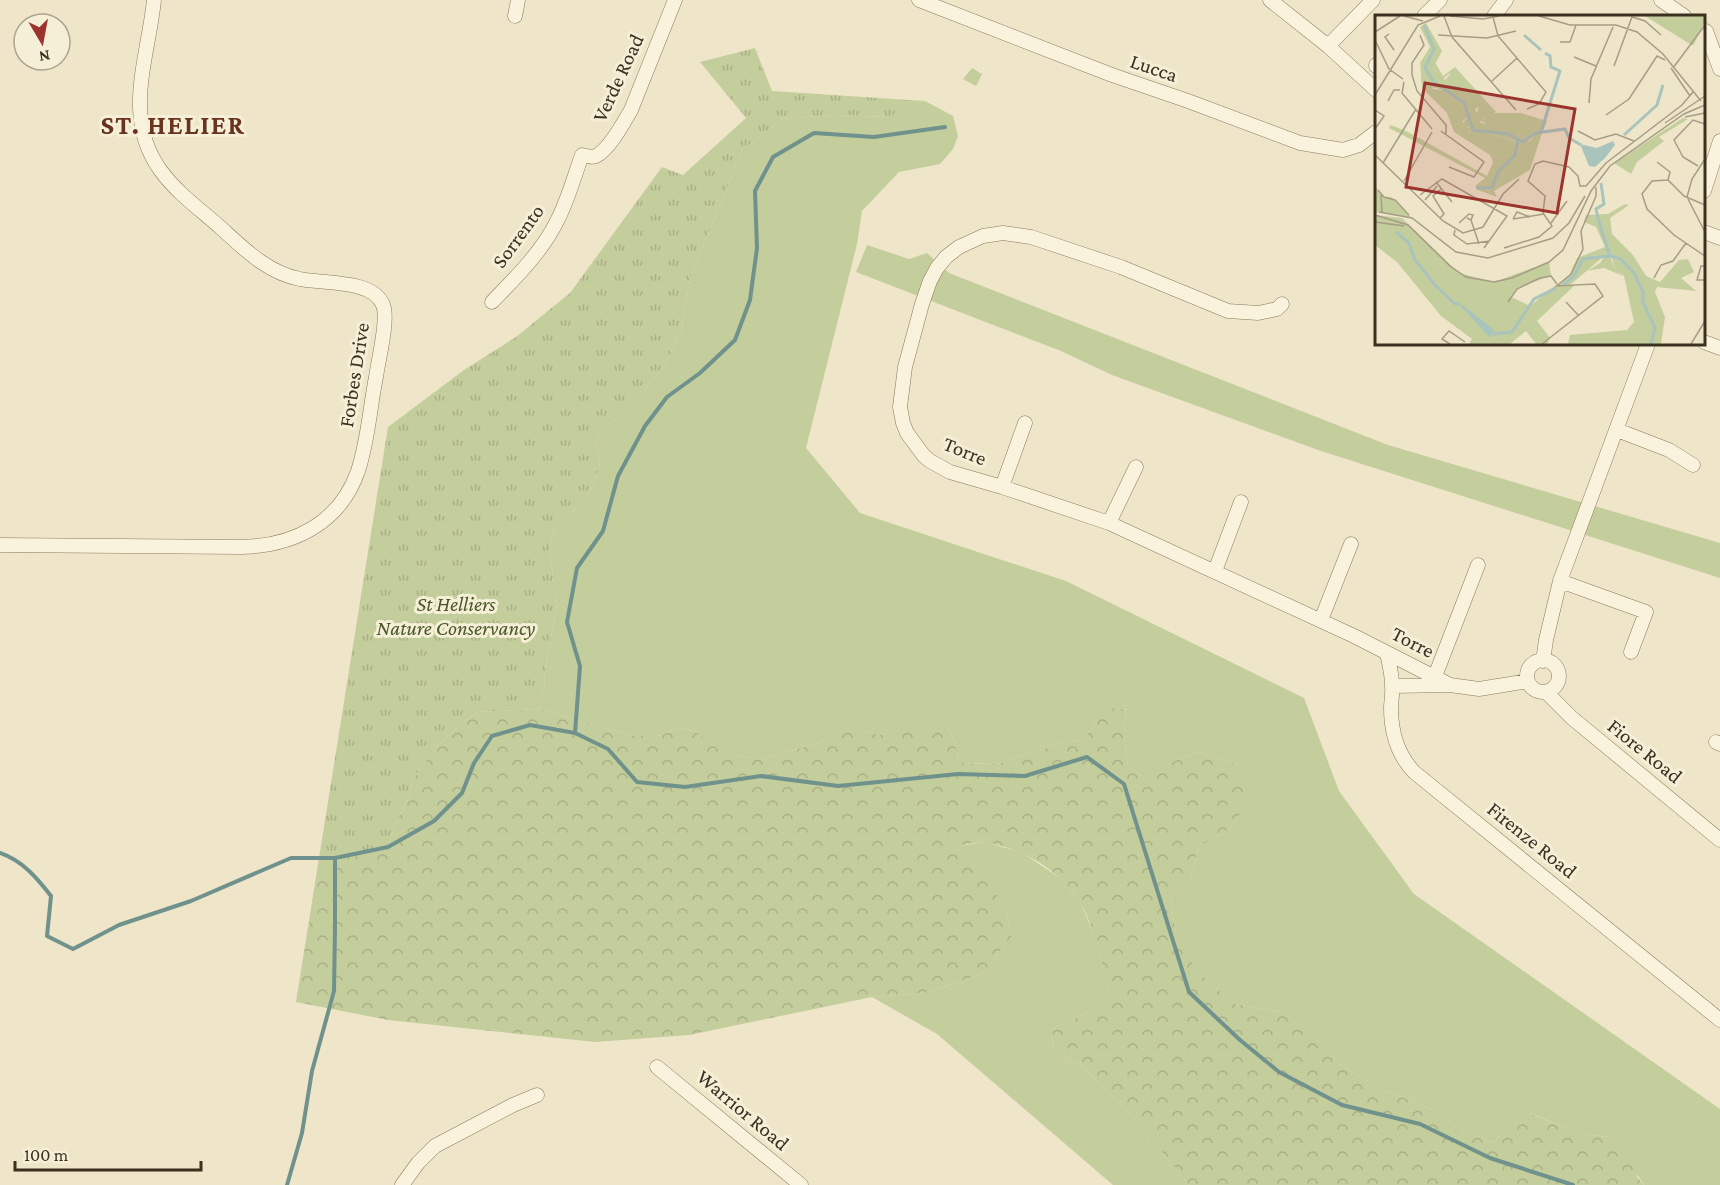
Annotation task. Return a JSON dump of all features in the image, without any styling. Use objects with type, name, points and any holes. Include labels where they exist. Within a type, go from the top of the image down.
[{"type":"street","name":"Forbes Drive","points":[[0,545],[267,546],[305,533],[327,517],[344,498],[358,470],[380,353],[385,318],[383,305],[371,291],[359,287],[298,279],[271,268],[240,245],[162,173],[151,156],[143,136],[140,118],[141,79],[154,0]]},
{"type":"street","points":[[515,16],[519,0]]},
{"type":"street","name":"Verde Road","points":[[582,155],[590,157],[599,154],[627,116],[675,0]]},
{"type":"street","name":"Lucca","points":[[919,0],[1112,75],[1300,143],[1343,150],[1359,145],[1375,133]]},
{"type":"street","points":[[1270,0],[1328,46],[1375,88]]},
{"type":"street","points":[[1328,46],[1373,0]]},
{"type":"street","points":[[1425,15],[1440,0]]},
{"type":"street","points":[[1495,15],[1506,0]]},
{"type":"street","points":[[1661,0],[1683,15]]},
{"type":"street","points":[[1705,30],[1720,39]]},
{"type":"street","points":[[1705,30],[1720,69]]},
{"type":"street","points":[[1705,188],[1720,141]]},
{"type":"street","name":"Sorrento","points":[[492,302],[542,245],[556,224],[582,155]]},
{"type":"street","points":[[1705,231],[1720,238]]},
{"type":"street","name":"Torre","points":[[1282,304],[1277,309],[1258,313],[1228,311],[1121,267],[1031,237],[1003,233],[972,240],[959,247],[936,268],[922,304],[905,368],[900,414],[907,433],[916,447],[930,461],[950,472],[1109,523],[1321,620],[1387,653],[1433,682]]},
{"type":"street","points":[[1705,342],[1720,348]]},
{"type":"street","points":[[1543,661],[1560,581],[1648,345]]},
{"type":"street","points":[[1002,487],[1025,423]]},
{"type":"street","points":[[1617,430],[1669,450],[1693,465]]},
{"type":"street","points":[[1109,523],[1136,466]]},
{"type":"street","points":[[1215,571],[1241,502]]},
{"type":"street","points":[[1321,620],[1351,544]]},
{"type":"street","points":[[1433,682],[1478,565]]},
{"type":"street","points":[[1560,581],[1646,612],[1631,652]]},
{"type":"street","name":"Firenze Road","points":[[1387,653],[1396,743],[1406,763],[1414,772],[1720,1020]]},
{"type":"street","points":[[1528,681],[1528,672],[1534,664],[1543,661],[1550,662],[1555,666],[1559,678],[1557,685],[1546,692]]},
{"type":"street","name":"Torre","points":[[1392,686],[1433,682],[1489,688],[1528,681]]},
{"type":"street","name":"Fiore Road","points":[[1528,681],[1533,688],[1546,692],[1587,731],[1720,840]]},
{"type":"street","name":"Warrior Road","points":[[657,1067],[801,1185]]},
{"type":"street","points":[[402,1185],[418,1163],[435,1146],[537,1095]]},
{"type":"green space","name":"St Helliers Nature Conservancy","points":[[755,48],[772,91],[925,101],[887,117],[835,115],[782,119],[742,150],[690,279],[681,332],[664,366],[644,391],[596,438],[600,467],[587,499],[555,526],[549,548],[557,605],[545,670],[544,691],[539,709],[477,712],[441,742],[414,777],[388,847],[335,858],[319,858],[388,427],[464,370],[516,337],[570,293],[662,167],[683,175],[746,118],[700,62]]},
{"type":"green space","points":[[972,68],[982,74],[976,86],[963,79]]},
{"type":"green space","points":[[925,101],[953,116],[958,136],[953,149],[940,164],[899,172],[862,211],[857,244],[806,448],[860,513],[1066,581],[1304,698],[1339,791],[1414,894],[1720,1109],[1720,1185],[1644,1185],[1611,1137],[1580,1134],[1530,1113],[1493,1143],[1458,1129],[1431,1109],[1382,1089],[1342,1066],[1309,1032],[1282,1012],[1235,1004],[1196,972],[1176,933],[1170,900],[1190,882],[1199,846],[1230,829],[1248,801],[1236,765],[1197,752],[1172,762],[1146,780],[1128,766],[1124,736],[1126,709],[1096,722],[1083,740],[1061,743],[998,764],[958,763],[956,743],[946,726],[878,735],[844,722],[821,742],[763,759],[724,754],[694,731],[679,728],[658,736],[632,736],[539,709],[544,691],[545,670],[557,605],[549,548],[555,526],[587,499],[600,467],[596,438],[644,391],[664,366],[681,332],[690,279],[742,150],[782,119],[835,115],[886,117]]},
{"type":"green space","points":[[867,245],[909,259],[927,253],[949,273],[1388,445],[1720,543],[1720,578],[1321,451],[1112,375],[1061,351],[856,272]]},
{"type":"green space","points":[[1114,708],[1126,710],[1124,736],[1128,766],[1145,779],[1172,762],[1197,752],[1236,765],[1249,801],[1230,829],[1199,846],[1190,882],[1170,900],[1176,933],[1197,972],[1235,1004],[1282,1012],[1309,1032],[1342,1066],[1382,1089],[1431,1109],[1458,1129],[1493,1143],[1529,1113],[1580,1134],[1611,1137],[1636,1150],[1637,1177],[1644,1185],[1189,1185],[1133,1118],[1082,1066],[1053,1052],[1052,1029],[1088,1012],[1109,993],[1094,934],[1085,911],[1071,890],[1039,862],[1013,850],[987,843],[955,847],[985,875],[1005,908],[1012,936],[982,974],[926,993],[872,997],[689,1035],[595,1042],[388,1020],[296,1002],[319,858],[335,858],[388,847],[414,777],[441,742],[477,712],[539,709],[632,736],[658,736],[679,728],[694,731],[725,754],[763,759],[821,742],[844,722],[878,735],[946,726],[956,743],[958,763],[998,764],[1061,743],[1083,740],[1096,722]]},
{"type":"green space","points":[[984,842],[1021,852],[1063,880],[1080,902],[1095,936],[1109,993],[1088,1012],[1052,1029],[1053,1052],[1082,1066],[1133,1118],[1189,1185],[1113,1185],[937,1034],[872,997],[926,993],[982,974],[1012,936],[1005,908],[954,847]]},
{"type":"waterway","points":[[575,733],[580,666],[567,622],[577,568],[603,531],[618,476],[645,426],[667,397],[700,373],[735,340],[750,300],[757,248],[755,191],[773,157],[814,133],[874,137],[945,127]]},
{"type":"waterway","points":[[0,853],[23,865],[51,896],[47,936],[73,949],[119,925],[191,901],[291,858],[335,858],[388,847],[434,821],[462,793],[474,763],[492,736],[530,725],[575,733],[608,749],[637,782],[685,787],[761,776],[838,786],[958,774],[1025,776],[1087,757],[1124,784],[1189,992],[1240,1040],[1279,1072],[1342,1105],[1420,1124],[1490,1158],[1573,1185]]},
{"type":"waterway","points":[[287,1185],[302,1133],[312,1071],[334,991],[335,858]]},
{"type":"district","name":"ST. HELIER","points":[[173,125]]}]
